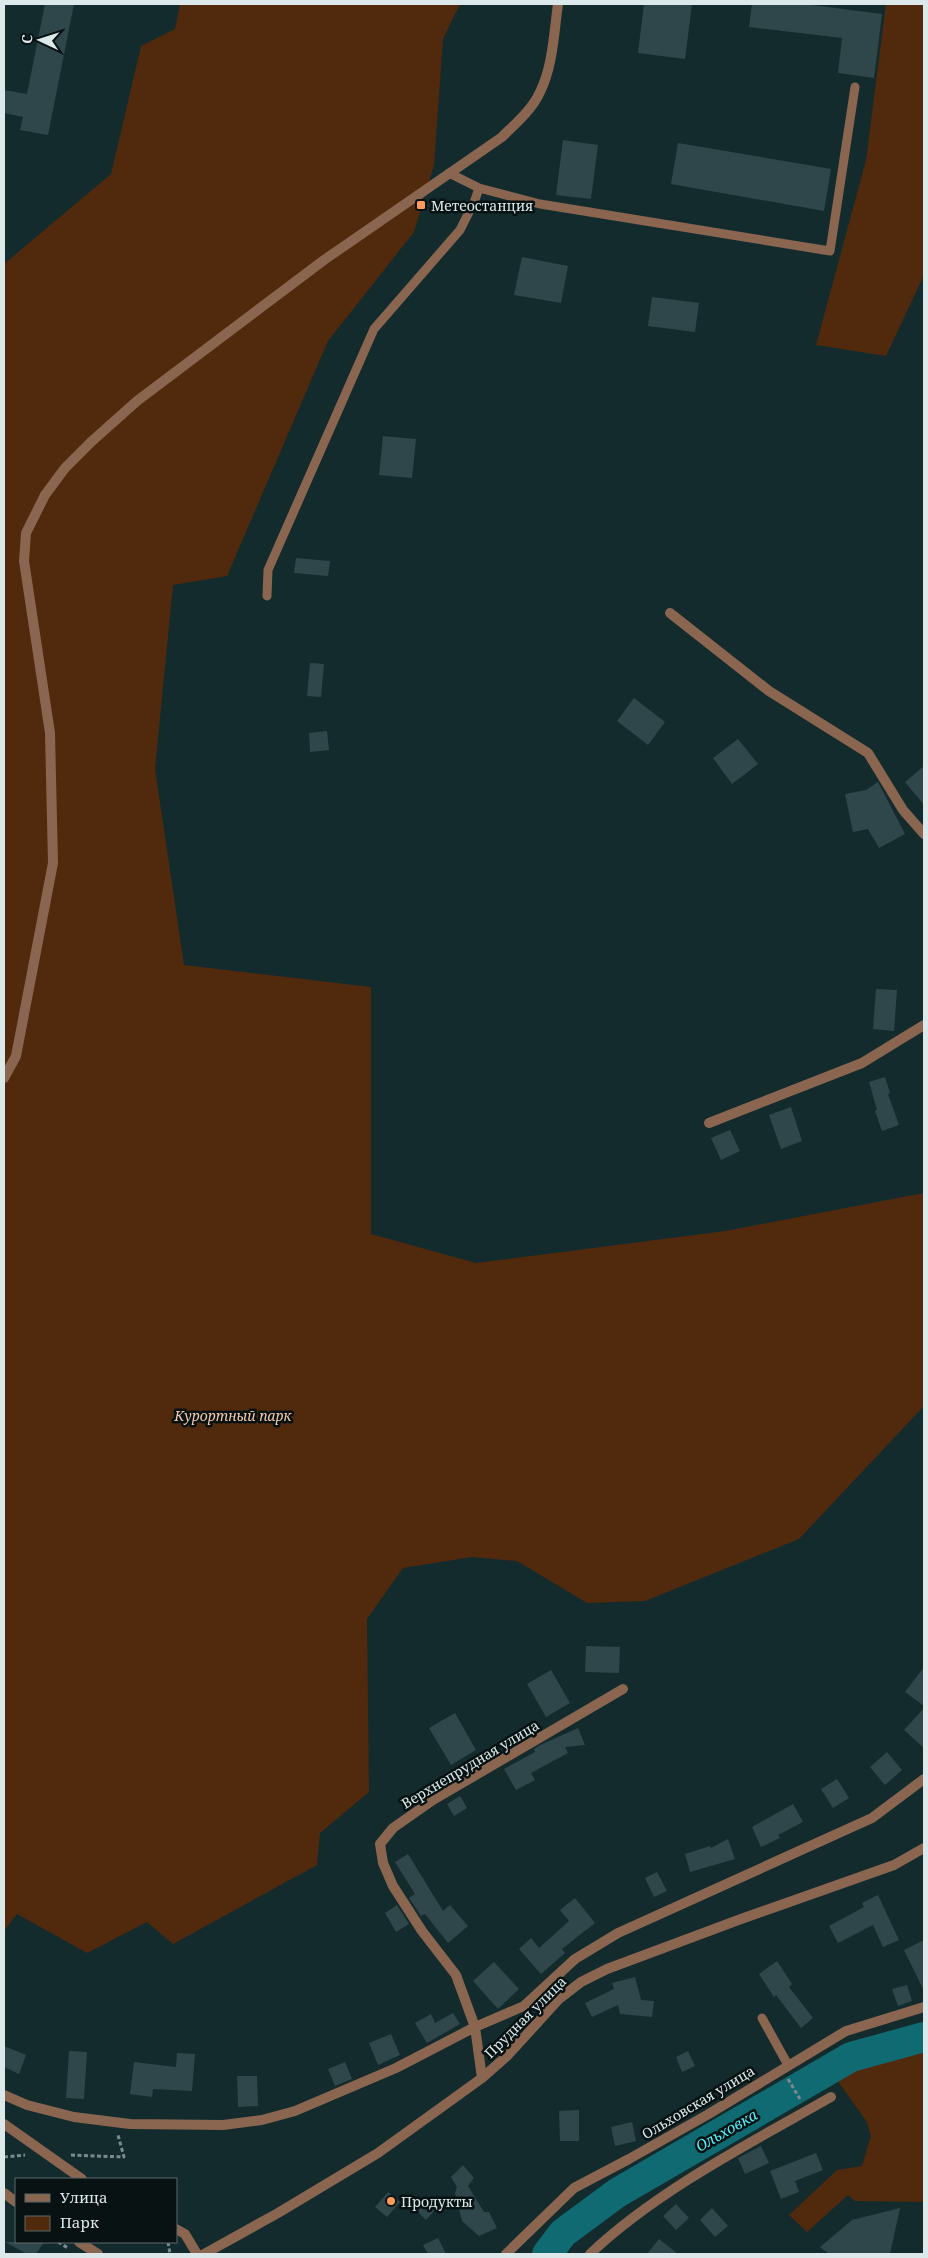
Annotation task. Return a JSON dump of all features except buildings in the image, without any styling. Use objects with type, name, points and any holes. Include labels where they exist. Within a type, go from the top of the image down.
[{"type":"street","points":[[4,1078],[16,1056],[54,863],[50,733],[24,561],[26,534],[45,495],[65,468],[137,401],[324,260],[502,137],[526,114],[540,93],[547,70],[558,4]]},
{"type":"street","points":[[670,613],[769,691],[868,753],[903,810],[924,834]]},
{"type":"street","points":[[709,1123],[862,1063],[924,1025]]},
{"type":"street","name":"Верхнепрудная улица","points":[[482,2078],[475,2027],[456,1975],[422,1930],[393,1886],[383,1863],[380,1844],[393,1828],[433,1800],[622,1689]]},
{"type":"street","points":[[4,2095],[28,2105],[74,2117],[176,2126],[223,2125],[262,2120],[287,2113],[348,2090],[388,2072],[475,2027],[524,2006],[575,1958],[618,1933],[872,1818],[924,1779]]},
{"type":"street","name":"Прудная улица","points":[[204,2254],[278,2213],[378,2153],[482,2078],[508,2055],[559,1999],[581,1982],[607,1969],[894,1865],[924,1848]]},
{"type":"street","name":"Ольховская улица","points":[[506,2254],[574,2188],[646,2149],[846,2031],[924,2007]]},
{"type":"street","points":[[590,2254],[604,2241],[651,2206],[722,2159],[831,2097]]},
{"type":"street","points":[[4,2124],[81,2178]]},
{"type":"street","points":[[4,2194],[15,2201]]},
{"type":"street","points":[[178,2230],[185,2234],[197,2254]]},
{"type":"street","points":[[80,2243],[98,2254]]},
{"type":"lane","points":[[449,173],[479,188],[540,204],[830,251],[855,87]]},
{"type":"lane","points":[[267,596],[268,570],[374,329],[460,230],[479,188]]},
{"type":"lane","points":[[762,2018],[785,2066]]},
{"type":"path","points":[[785,2066],[806,2111]]},
{"type":"path","points":[[4,2157],[45,2154],[124,2157],[115,2122]]},
{"type":"green space","name":"Курортный парк","points":[[180,4],[460,4],[443,39],[434,165],[414,232],[328,341],[227,576],[173,585],[155,769],[184,965],[371,987],[371,1234],[476,1263],[725,1231],[924,1193],[924,1406],[799,1539],[645,1601],[587,1603],[517,1561],[472,1557],[403,1568],[367,1619],[369,1792],[320,1833],[317,1865],[173,1944],[147,1922],[87,1953],[17,1914],[4,1931],[4,264],[111,174],[141,46],[175,29]]},
{"type":"green space","points":[[886,4],[924,4],[924,275],[886,356],[816,345],[866,160]]},
{"type":"green space","points":[[924,2024],[924,2202],[855,2201],[848,2195],[807,2232],[789,2215],[837,2170],[862,2166],[871,2136],[867,2122],[836,2079],[828,2058],[855,2046]]},
{"type":"waterway","name":"Ольховка","points":[[547,2254],[563,2233],[617,2193],[851,2057],[924,2037]]},
{"type":"place","name":"Метеостанция","points":[[421,205]]},
{"type":"place","name":"Продукты","points":[[391,2201]]}]
